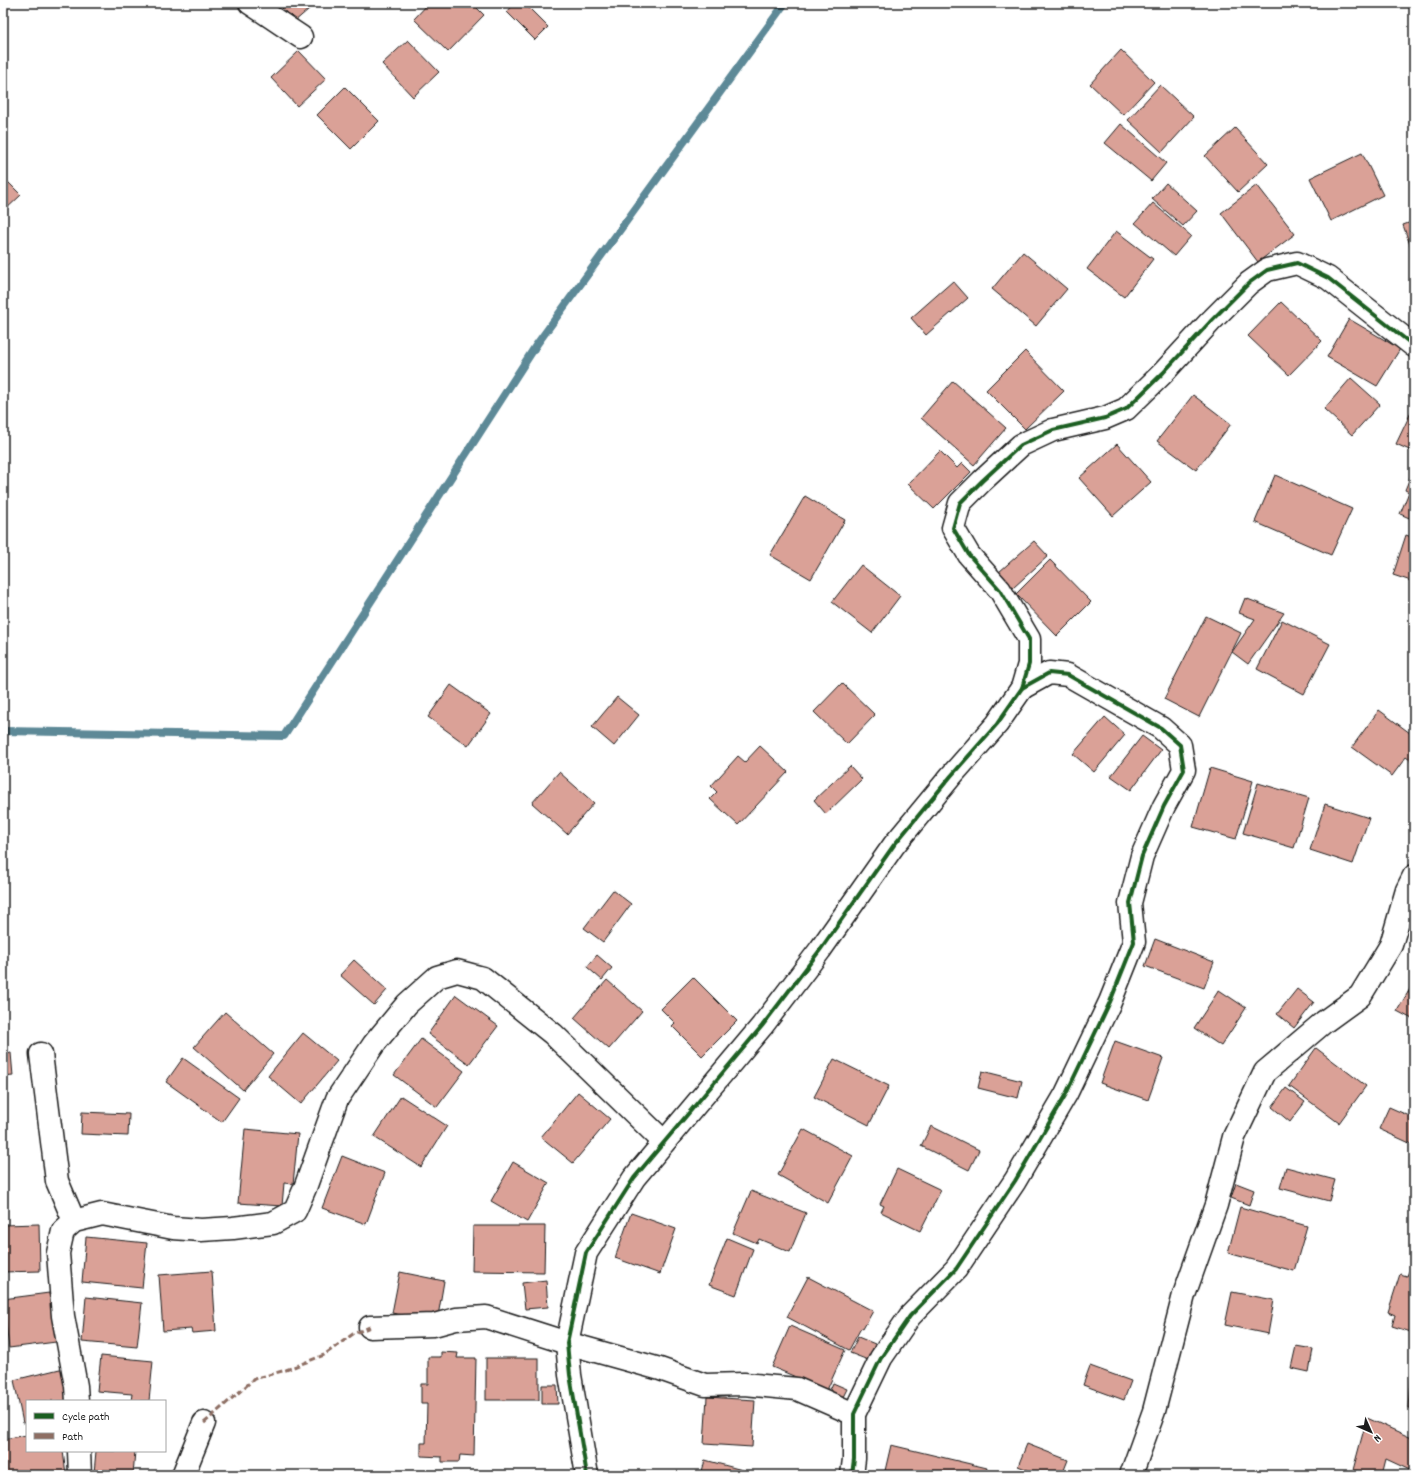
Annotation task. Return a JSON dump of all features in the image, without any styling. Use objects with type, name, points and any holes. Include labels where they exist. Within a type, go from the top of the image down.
[{"type":"street","points":[[250,3],[301,37]]},
{"type":"street","points":[[587,1475],[570,1375],[567,1343],[586,1253],[634,1178],[762,1026],[820,950],[894,845],[997,724],[1022,688],[1029,664],[1029,638],[1000,590],[969,555],[953,528],[960,503],[982,480],[1021,445],[1053,430],[1105,418],[1126,409],[1163,373],[1210,322],[1250,283],[1268,270],[1297,263],[1328,278],[1414,346]]},
{"type":"street","points":[[852,1475],[854,1459],[854,1414],[881,1358],[910,1316],[956,1269],[1015,1181],[1066,1094],[1110,1002],[1134,942],[1130,903],[1142,856],[1164,806],[1184,770],[1180,745],[1161,728],[1068,674],[1049,673],[1022,688]]},
{"type":"street","points":[[1131,1475],[1154,1411],[1184,1295],[1216,1205],[1234,1137],[1265,1072],[1294,1046],[1360,996],[1391,945],[1407,890],[1414,876]]},
{"type":"street","points":[[77,1400],[76,1386],[63,1316],[58,1253],[63,1231],[74,1221],[102,1214],[173,1228],[201,1230],[273,1223],[295,1211],[305,1188],[337,1099],[366,1057],[407,1004],[437,976],[457,971],[483,978],[553,1034],[664,1142]]},
{"type":"street","points":[[41,1054],[57,1181],[74,1221]]},
{"type":"street","points":[[370,1327],[434,1325],[456,1319],[486,1317],[567,1343],[660,1369],[704,1384],[744,1384],[797,1389],[854,1414]]},
{"type":"street","points":[[183,1475],[204,1423]]},
{"type":"street","points":[[79,1452],[80,1475]]},
{"type":"building","points":[[278,3],[316,3],[294,22]]},
{"type":"building","points":[[429,3],[472,3],[484,15],[448,52],[414,19]]},
{"type":"building","points":[[515,3],[524,3],[548,27],[535,40],[507,12]]},
{"type":"building","points":[[408,40],[439,72],[413,97],[382,64]]},
{"type":"building","points":[[1121,50],[1154,82],[1123,115],[1090,84]]},
{"type":"building","points":[[299,51],[326,79],[297,106],[271,78]]},
{"type":"building","points":[[1160,85],[1194,117],[1162,152],[1128,120]]},
{"type":"building","points":[[345,87],[379,121],[351,149],[317,115]]},
{"type":"building","points":[[1121,124],[1166,163],[1151,181],[1105,143]]},
{"type":"building","points":[[1235,128],[1268,164],[1238,192],[1205,156]]},
{"type":"building","points":[[1362,153],[1383,195],[1331,221],[1310,178]]},
{"type":"building","points":[[3,177],[21,195],[3,212]]},
{"type":"building","points":[[1166,183],[1197,211],[1183,226],[1152,199]]},
{"type":"building","points":[[1257,185],[1295,234],[1258,262],[1221,213]]},
{"type":"building","points":[[1153,203],[1191,236],[1174,256],[1135,223]]},
{"type":"building","points":[[1414,221],[1414,256],[1403,225]]},
{"type":"building","points":[[1116,231],[1153,259],[1124,297],[1087,269]]},
{"type":"building","points":[[1023,252],[1067,289],[1036,326],[992,289]]},
{"type":"building","points":[[953,281],[968,298],[926,335],[911,318]]},
{"type":"building","points":[[1281,302],[1322,341],[1289,375],[1248,336]]},
{"type":"building","points":[[1349,319],[1400,349],[1377,386],[1327,357]]},
{"type":"building","points":[[1025,351],[1064,391],[1025,429],[986,390]]},
{"type":"building","points":[[1351,378],[1380,404],[1352,435],[1324,409]]},
{"type":"building","points":[[953,381],[1006,428],[974,465],[921,418]]},
{"type":"building","points":[[1193,395],[1231,424],[1196,470],[1157,441]]},
{"type":"building","points":[[1414,406],[1414,452],[1396,444]]},
{"type":"building","points":[[1117,444],[1151,482],[1113,516],[1079,478]]},
{"type":"building","points":[[940,451],[957,468],[962,463],[971,472],[934,509],[908,484]]},
{"type":"building","points":[[1275,475],[1352,509],[1331,555],[1255,522]]},
{"type":"building","points":[[1411,475],[1414,476],[1414,520],[1400,514],[1409,492],[1405,490]]},
{"type":"building","points":[[805,496],[845,520],[811,579],[770,555]]},
{"type":"building","points":[[1406,535],[1414,538],[1414,582],[1393,575]]},
{"type":"building","points":[[1034,541],[1048,556],[1013,588],[999,572]]},
{"type":"building","points":[[1050,560],[1091,602],[1057,636],[1016,594]]},
{"type":"building","points":[[861,565],[900,596],[872,633],[832,602]]},
{"type":"building","points":[[1245,598],[1284,613],[1248,664],[1232,652],[1255,619],[1239,613]]},
{"type":"building","points":[[1206,616],[1241,633],[1199,717],[1164,699]]},
{"type":"building","points":[[1282,620],[1330,644],[1304,694],[1257,669]]},
{"type":"building","points":[[842,683],[875,715],[847,744],[814,712]]},
{"type":"building","points":[[451,685],[491,714],[468,746],[428,717]]},
{"type":"building","points":[[617,697],[639,715],[614,746],[592,727]]},
{"type":"building","points":[[1379,710],[1414,736],[1414,763],[1406,757],[1392,776],[1352,747]]},
{"type":"building","points":[[1105,717],[1125,735],[1094,772],[1073,754]]},
{"type":"building","points":[[1142,736],[1161,750],[1131,790],[1111,776]]},
{"type":"building","points":[[760,746],[788,772],[738,825],[710,799],[717,792],[711,786],[738,756],[745,762]]},
{"type":"building","points":[[850,766],[862,779],[826,814],[814,800]]},
{"type":"building","points":[[1210,768],[1253,781],[1236,839],[1193,827]]},
{"type":"building","points":[[559,772],[594,803],[567,834],[532,803]]},
{"type":"building","points":[[1258,783],[1309,798],[1294,848],[1243,833]]},
{"type":"building","points":[[1325,804],[1369,818],[1353,864],[1310,850]]},
{"type":"building","points":[[613,890],[631,904],[603,942],[584,928]]},
{"type":"building","points":[[1155,939],[1214,962],[1204,988],[1145,966]]},
{"type":"building","points":[[597,955],[612,968],[602,980],[587,967]]},
{"type":"building","points":[[354,960],[387,990],[374,1005],[340,975]]},
{"type":"building","points":[[693,977],[737,1021],[702,1056],[672,1026],[675,1023],[661,1009]]},
{"type":"building","points":[[607,980],[642,1011],[609,1049],[574,1018]]},
{"type":"building","points":[[1414,982],[1414,1020],[1397,1011]]},
{"type":"building","points":[[1297,989],[1314,1002],[1294,1028],[1277,1014]]},
{"type":"building","points":[[1219,990],[1246,1008],[1221,1046],[1194,1028]]},
{"type":"building","points":[[456,995],[498,1026],[469,1064],[428,1034]]},
{"type":"building","points":[[225,1012],[273,1054],[243,1090],[194,1047]]},
{"type":"building","points":[[303,1033],[337,1061],[301,1104],[268,1076]]},
{"type":"building","points":[[421,1039],[464,1071],[437,1107],[394,1075]]},
{"type":"building","points":[[1115,1041],[1163,1058],[1148,1100],[1100,1083]]},
{"type":"building","points":[[1316,1048],[1366,1086],[1339,1123],[1289,1086]]},
{"type":"building","points":[[11,1053],[13,1076],[3,1077],[3,1054]]},
{"type":"building","points":[[183,1058],[239,1098],[222,1122],[166,1082]]},
{"type":"building","points":[[834,1059],[889,1086],[869,1125],[814,1097]]},
{"type":"building","points":[[982,1071],[1022,1081],[1018,1098],[978,1088]]},
{"type":"building","points":[[1286,1088],[1305,1102],[1290,1122],[1272,1107]]},
{"type":"building","points":[[578,1092],[610,1119],[573,1163],[541,1137]]},
{"type":"building","points":[[401,1096],[447,1126],[421,1167],[374,1137]]},
{"type":"building","points":[[1389,1107],[1414,1118],[1414,1145],[1379,1129]]},
{"type":"building","points":[[82,1112],[129,1114],[128,1136],[81,1134]]},
{"type":"building","points":[[931,1126],[979,1150],[969,1170],[921,1146]]},
{"type":"building","points":[[245,1129],[298,1134],[293,1184],[284,1183],[282,1206],[238,1203]]},
{"type":"building","points":[[803,1129],[853,1156],[828,1203],[778,1175]]},
{"type":"building","points":[[342,1156],[385,1173],[366,1224],[322,1208]]},
{"type":"building","points":[[3,1160],[5,1160],[5,1201],[3,1201]]},
{"type":"building","points":[[513,1162],[549,1183],[527,1222],[491,1201]]},
{"type":"building","points":[[1286,1167],[1335,1180],[1329,1201],[1280,1188]]},
{"type":"building","points":[[897,1169],[941,1190],[920,1231],[881,1212],[884,1206],[880,1204]]},
{"type":"building","points":[[1236,1183],[1254,1190],[1249,1205],[1231,1198]]},
{"type":"building","points":[[751,1191],[806,1213],[790,1252],[759,1239],[757,1243],[733,1233]]},
{"type":"building","points":[[1240,1207],[1307,1226],[1294,1271],[1228,1253]]},
{"type":"building","points":[[631,1213],[676,1229],[660,1274],[615,1258]]},
{"type":"building","points":[[39,1224],[40,1271],[3,1272],[3,1225]]},
{"type":"building","points":[[473,1226],[545,1226],[544,1272],[472,1271]]},
{"type":"building","points":[[86,1237],[147,1243],[142,1288],[82,1282]]},
{"type":"building","points":[[727,1238],[753,1249],[736,1295],[709,1285]]},
{"type":"building","points":[[212,1271],[216,1331],[192,1333],[191,1329],[163,1331],[159,1275]]},
{"type":"building","points":[[1409,1271],[1414,1272],[1414,1333],[1392,1326],[1395,1315],[1388,1312],[1400,1274],[1407,1276]]},
{"type":"building","points":[[400,1272],[444,1281],[437,1322],[392,1313]]},
{"type":"building","points":[[808,1277],[873,1311],[863,1329],[861,1328],[849,1350],[787,1317]]},
{"type":"building","points":[[546,1280],[548,1307],[525,1309],[522,1283]]},
{"type":"building","points":[[1232,1292],[1274,1300],[1268,1334],[1225,1325]]},
{"type":"building","points":[[49,1293],[56,1342],[9,1348],[3,1299]]},
{"type":"building","points":[[86,1297],[142,1303],[137,1347],[82,1342]]},
{"type":"building","points":[[790,1326],[845,1350],[827,1390],[772,1367]]},
{"type":"building","points":[[858,1337],[875,1344],[868,1360],[850,1353]]},
{"type":"building","points":[[1296,1346],[1313,1349],[1309,1372],[1291,1368]]},
{"type":"building","points":[[1413,1351],[1414,1408],[1409,1408]]},
{"type":"building","points":[[441,1352],[458,1353],[457,1358],[476,1358],[474,1456],[460,1455],[459,1462],[442,1462],[442,1457],[421,1456],[421,1443],[426,1443],[427,1404],[421,1404],[421,1384],[428,1384],[428,1357],[441,1357]]},
{"type":"building","points":[[101,1356],[153,1361],[149,1400],[131,1400],[132,1394],[97,1391]]},
{"type":"building","points":[[486,1358],[539,1358],[539,1400],[486,1400]]},
{"type":"building","points":[[1090,1366],[1131,1381],[1124,1400],[1083,1385]]},
{"type":"building","points":[[64,1368],[71,1400],[26,1400],[26,1422],[23,1423],[14,1380]]},
{"type":"building","points":[[833,1383],[847,1389],[840,1403],[827,1397]]},
{"type":"building","points":[[542,1385],[557,1385],[558,1404],[542,1404]]},
{"type":"building","points":[[707,1397],[755,1400],[752,1447],[704,1444]]},
{"type":"building","points":[[1367,1418],[1414,1439],[1414,1472],[1386,1459],[1382,1475],[1372,1475],[1353,1470]]},
{"type":"building","points":[[26,1435],[26,1452],[63,1452],[66,1474],[3,1475],[3,1439]]},
{"type":"building","points":[[1027,1444],[1068,1460],[1062,1475],[1040,1475],[1018,1466]]},
{"type":"building","points":[[891,1445],[987,1468],[985,1475],[884,1475]]},
{"type":"building","points":[[96,1452],[135,1452],[133,1475],[94,1473]]},
{"type":"building","points":[[705,1460],[761,1475],[701,1475]]},
{"type":"waterway","points":[[3,731],[284,736],[537,344],[785,3]]},
{"type":"marked path","points":[[204,1423],[254,1379],[286,1370],[324,1355],[353,1334],[370,1327]]},
{"type":"cycle path","points":[[587,1475],[570,1375],[567,1343],[586,1253],[634,1178],[762,1026],[820,950],[894,845],[951,776],[997,724],[1022,688],[1029,664],[1029,639],[1000,590],[969,555],[953,528],[960,503],[1021,445],[1053,430],[1105,418],[1126,409],[1163,373],[1210,322],[1249,283],[1267,270],[1297,263],[1328,278],[1414,346]]},
{"type":"cycle path","points":[[852,1475],[854,1459],[854,1414],[881,1358],[910,1316],[956,1269],[1015,1181],[1066,1094],[1110,1002],[1134,942],[1130,903],[1142,856],[1164,806],[1184,770],[1180,745],[1161,728],[1068,675],[1049,673],[1022,688]]}]
